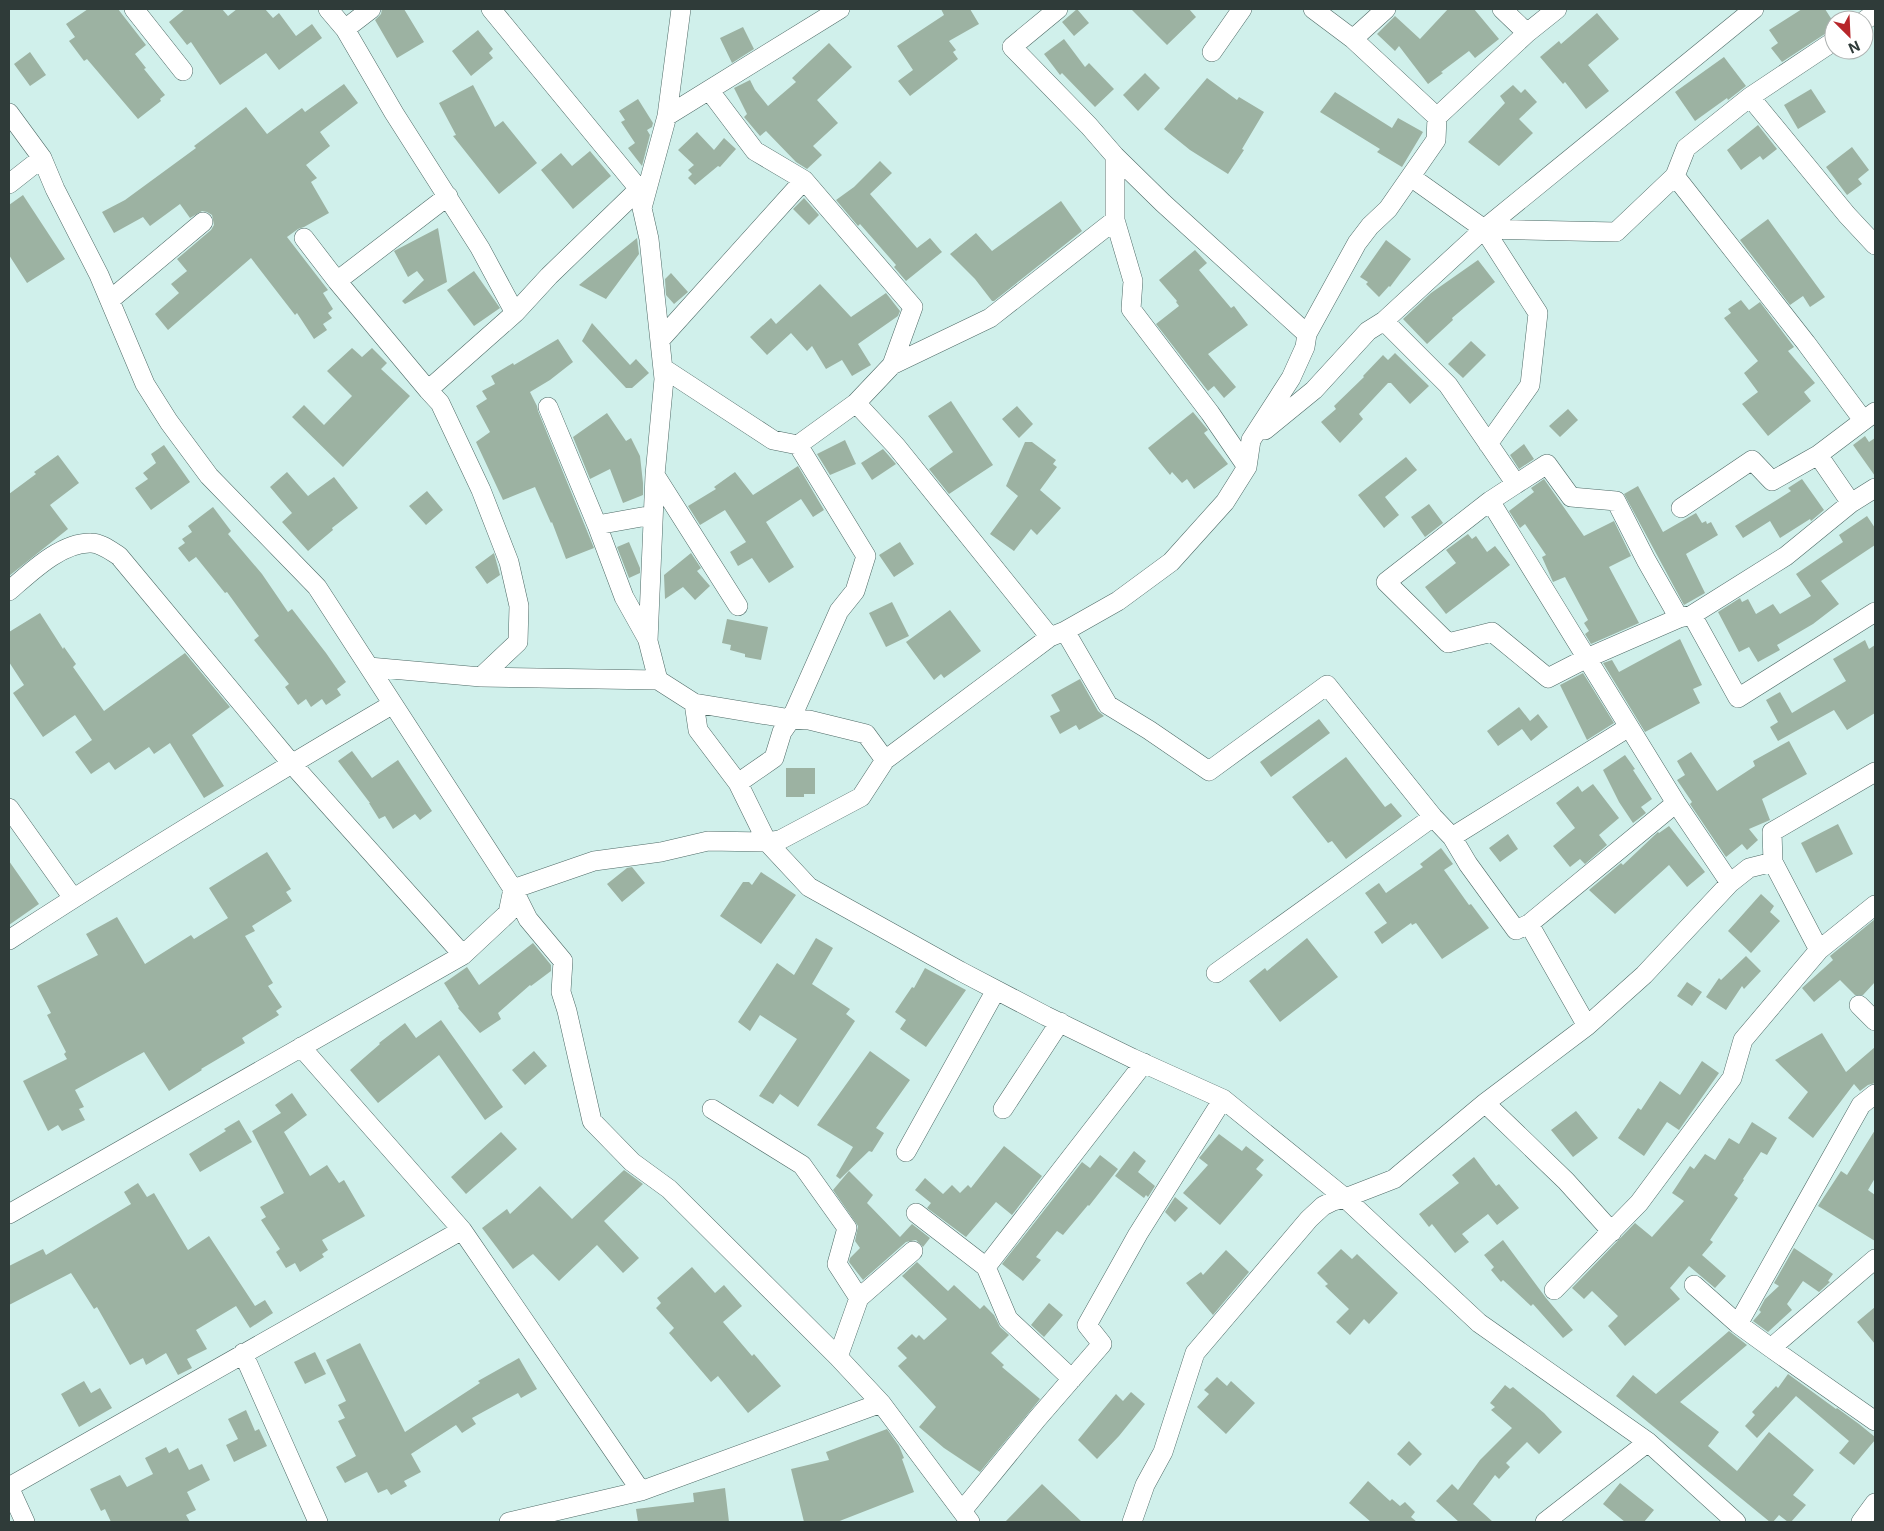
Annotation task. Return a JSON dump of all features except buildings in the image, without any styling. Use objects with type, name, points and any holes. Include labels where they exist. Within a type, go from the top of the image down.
[{"type":"street","points":[[134,9],[183,71]]},
{"type":"street","points":[[328,9],[344,29],[394,113],[480,248],[515,313]]},
{"type":"street","points":[[344,29],[371,9]]},
{"type":"street","points":[[490,9],[644,185]]},
{"type":"street","points":[[648,640],[655,475],[664,379],[648,239],[642,208],[644,185],[667,116],[681,9]]},
{"type":"street","points":[[667,116],[840,9]]},
{"type":"street","points":[[1058,9],[1012,47],[1089,126],[1115,156],[1163,203],[1307,334]]},
{"type":"street","points":[[1212,52],[1242,9]]},
{"type":"street","points":[[1313,9],[1353,39],[1437,117]]},
{"type":"street","points":[[1353,39],[1386,9]]},
{"type":"street","points":[[1502,9],[1527,33]]},
{"type":"street","points":[[513,890],[594,861],[661,852],[708,841],[767,842],[780,840],[861,797],[885,760],[1057,634],[1118,601],[1171,562],[1225,502],[1246,467],[1252,440],[1291,378],[1305,347],[1307,334],[1357,244],[1370,226],[1388,209],[1436,140],[1437,117],[1527,33],[1556,9]]},
{"type":"street","points":[[1252,440],[1314,390],[1368,331],[1384,320],[1484,229],[1754,9]]},
{"type":"street","points":[[1484,229],[1616,232],[1675,176],[1686,148],[1750,97],[1824,48]]},
{"type":"street","points":[[709,90],[755,151],[804,180],[913,307],[892,365]]},
{"type":"street","points":[[1750,97],[1847,215],[1875,245]]},
{"type":"street","points":[[9,113],[42,158],[55,189],[78,232],[110,300],[145,384],[168,422],[209,476],[317,587],[513,890],[528,919],[563,961],[561,992],[592,1121],[632,1162],[669,1189],[882,1403],[966,1517],[1037,1419],[1102,1344],[1087,1324],[1138,1234],[1223,1099]]},
{"type":"street","points":[[1115,156],[1115,220],[1133,282],[1131,310],[1210,413],[1246,467]]},
{"type":"street","points":[[9,184],[42,158]]},
{"type":"street","points":[[1675,176],[1806,343],[1869,416],[1818,455],[1772,480],[1752,460],[1681,508]]},
{"type":"street","points":[[1411,177],[1484,229],[1538,313],[1530,385],[1488,444]]},
{"type":"street","points":[[660,340],[804,180]]},
{"type":"street","points":[[428,390],[515,313],[548,276],[644,185]]},
{"type":"street","points":[[337,281],[448,196]]},
{"type":"street","points":[[663,368],[773,440],[798,445],[856,404],[892,365],[990,318],[1115,220]]},
{"type":"street","points":[[110,300],[203,222]]},
{"type":"street","points":[[304,238],[337,281],[440,403],[481,490],[509,562],[519,606],[518,642],[481,677]]},
{"type":"street","points":[[1384,320],[1448,385],[1516,484]]},
{"type":"street","points":[[856,404],[896,446],[1057,634],[1108,706],[1150,730],[1209,771],[1327,685],[1433,817],[1452,837],[1468,864],[1516,930],[1528,924],[1676,803]]},
{"type":"street","points":[[548,407],[597,525],[624,597],[648,640],[658,680]]},
{"type":"street","points":[[738,783],[774,758],[782,732],[791,719],[839,611],[855,591],[866,556],[798,445]]},
{"type":"street","points":[[1818,455],[1851,503]]},
{"type":"street","points":[[1875,488],[1851,503],[1786,556],[1685,616],[1588,658],[1548,678],[1492,632],[1448,644],[1386,582],[1490,501],[1547,464],[1571,497],[1616,501],[1646,560],[1685,616],[1738,698],[1875,612]]},
{"type":"street","points":[[655,475],[738,606]]},
{"type":"street","points":[[1490,501],[1676,803],[1730,883]]},
{"type":"street","points":[[597,525],[653,515]]},
{"type":"street","points":[[9,591],[48,558],[73,546],[92,542],[119,556],[292,764],[463,955]]},
{"type":"street","points":[[369,667],[481,677],[658,680],[694,703],[791,719],[808,720],[866,734],[885,760]]},
{"type":"street","points":[[694,703],[698,730],[738,783],[767,842],[809,887],[996,990],[1144,1063],[1223,1099],[1345,1198],[1479,1323],[1648,1442],[1736,1522]]},
{"type":"street","points":[[9,940],[73,898],[393,704]]},
{"type":"street","points":[[1452,837],[1629,727]]},
{"type":"street","points":[[1819,950],[1773,862],[1772,832],[1875,772]]},
{"type":"street","points":[[9,808],[73,898]]},
{"type":"street","points":[[1216,973],[1433,817]]},
{"type":"street","points":[[1131,1521],[1146,1485],[1163,1452],[1196,1353],[1309,1219],[1323,1206],[1394,1179],[1485,1104],[1587,1026],[1644,975],[1730,883],[1749,868],[1773,862]]},
{"type":"street","points":[[9,1214],[463,955],[508,913],[513,890]]},
{"type":"street","points":[[1554,1290],[1639,1203],[1732,1078],[1743,1040],[1819,950],[1875,905]]},
{"type":"street","points":[[1528,924],[1587,1026]]},
{"type":"street","points":[[906,1152],[996,990]]},
{"type":"street","points":[[1858,1005],[1875,1022]]},
{"type":"street","points":[[1003,1109],[1060,1022]]},
{"type":"street","points":[[301,1047],[462,1230],[641,1491]]},
{"type":"street","points":[[986,1267],[1144,1063]]},
{"type":"street","points":[[1738,1324],[1861,1105],[1875,1094]]},
{"type":"street","points":[[1485,1104],[1566,1181],[1612,1232]]},
{"type":"street","points":[[712,1109],[802,1165],[847,1228],[837,1264],[859,1298]]},
{"type":"street","points":[[916,1213],[986,1267],[1008,1319],[1072,1379]]},
{"type":"street","points":[[25,1522],[9,1487],[462,1230]]},
{"type":"street","points":[[838,1357],[859,1298],[913,1251]]},
{"type":"street","points":[[1771,1348],[1875,1259]]},
{"type":"street","points":[[1694,1286],[1738,1324],[1875,1421]]},
{"type":"street","points":[[244,1353],[318,1522]]},
{"type":"street","points":[[509,1522],[641,1491],[882,1403]]},
{"type":"street","points":[[1549,1520],[1648,1442]]},
{"type":"street","points":[[1861,1522],[1875,1503]]}]
